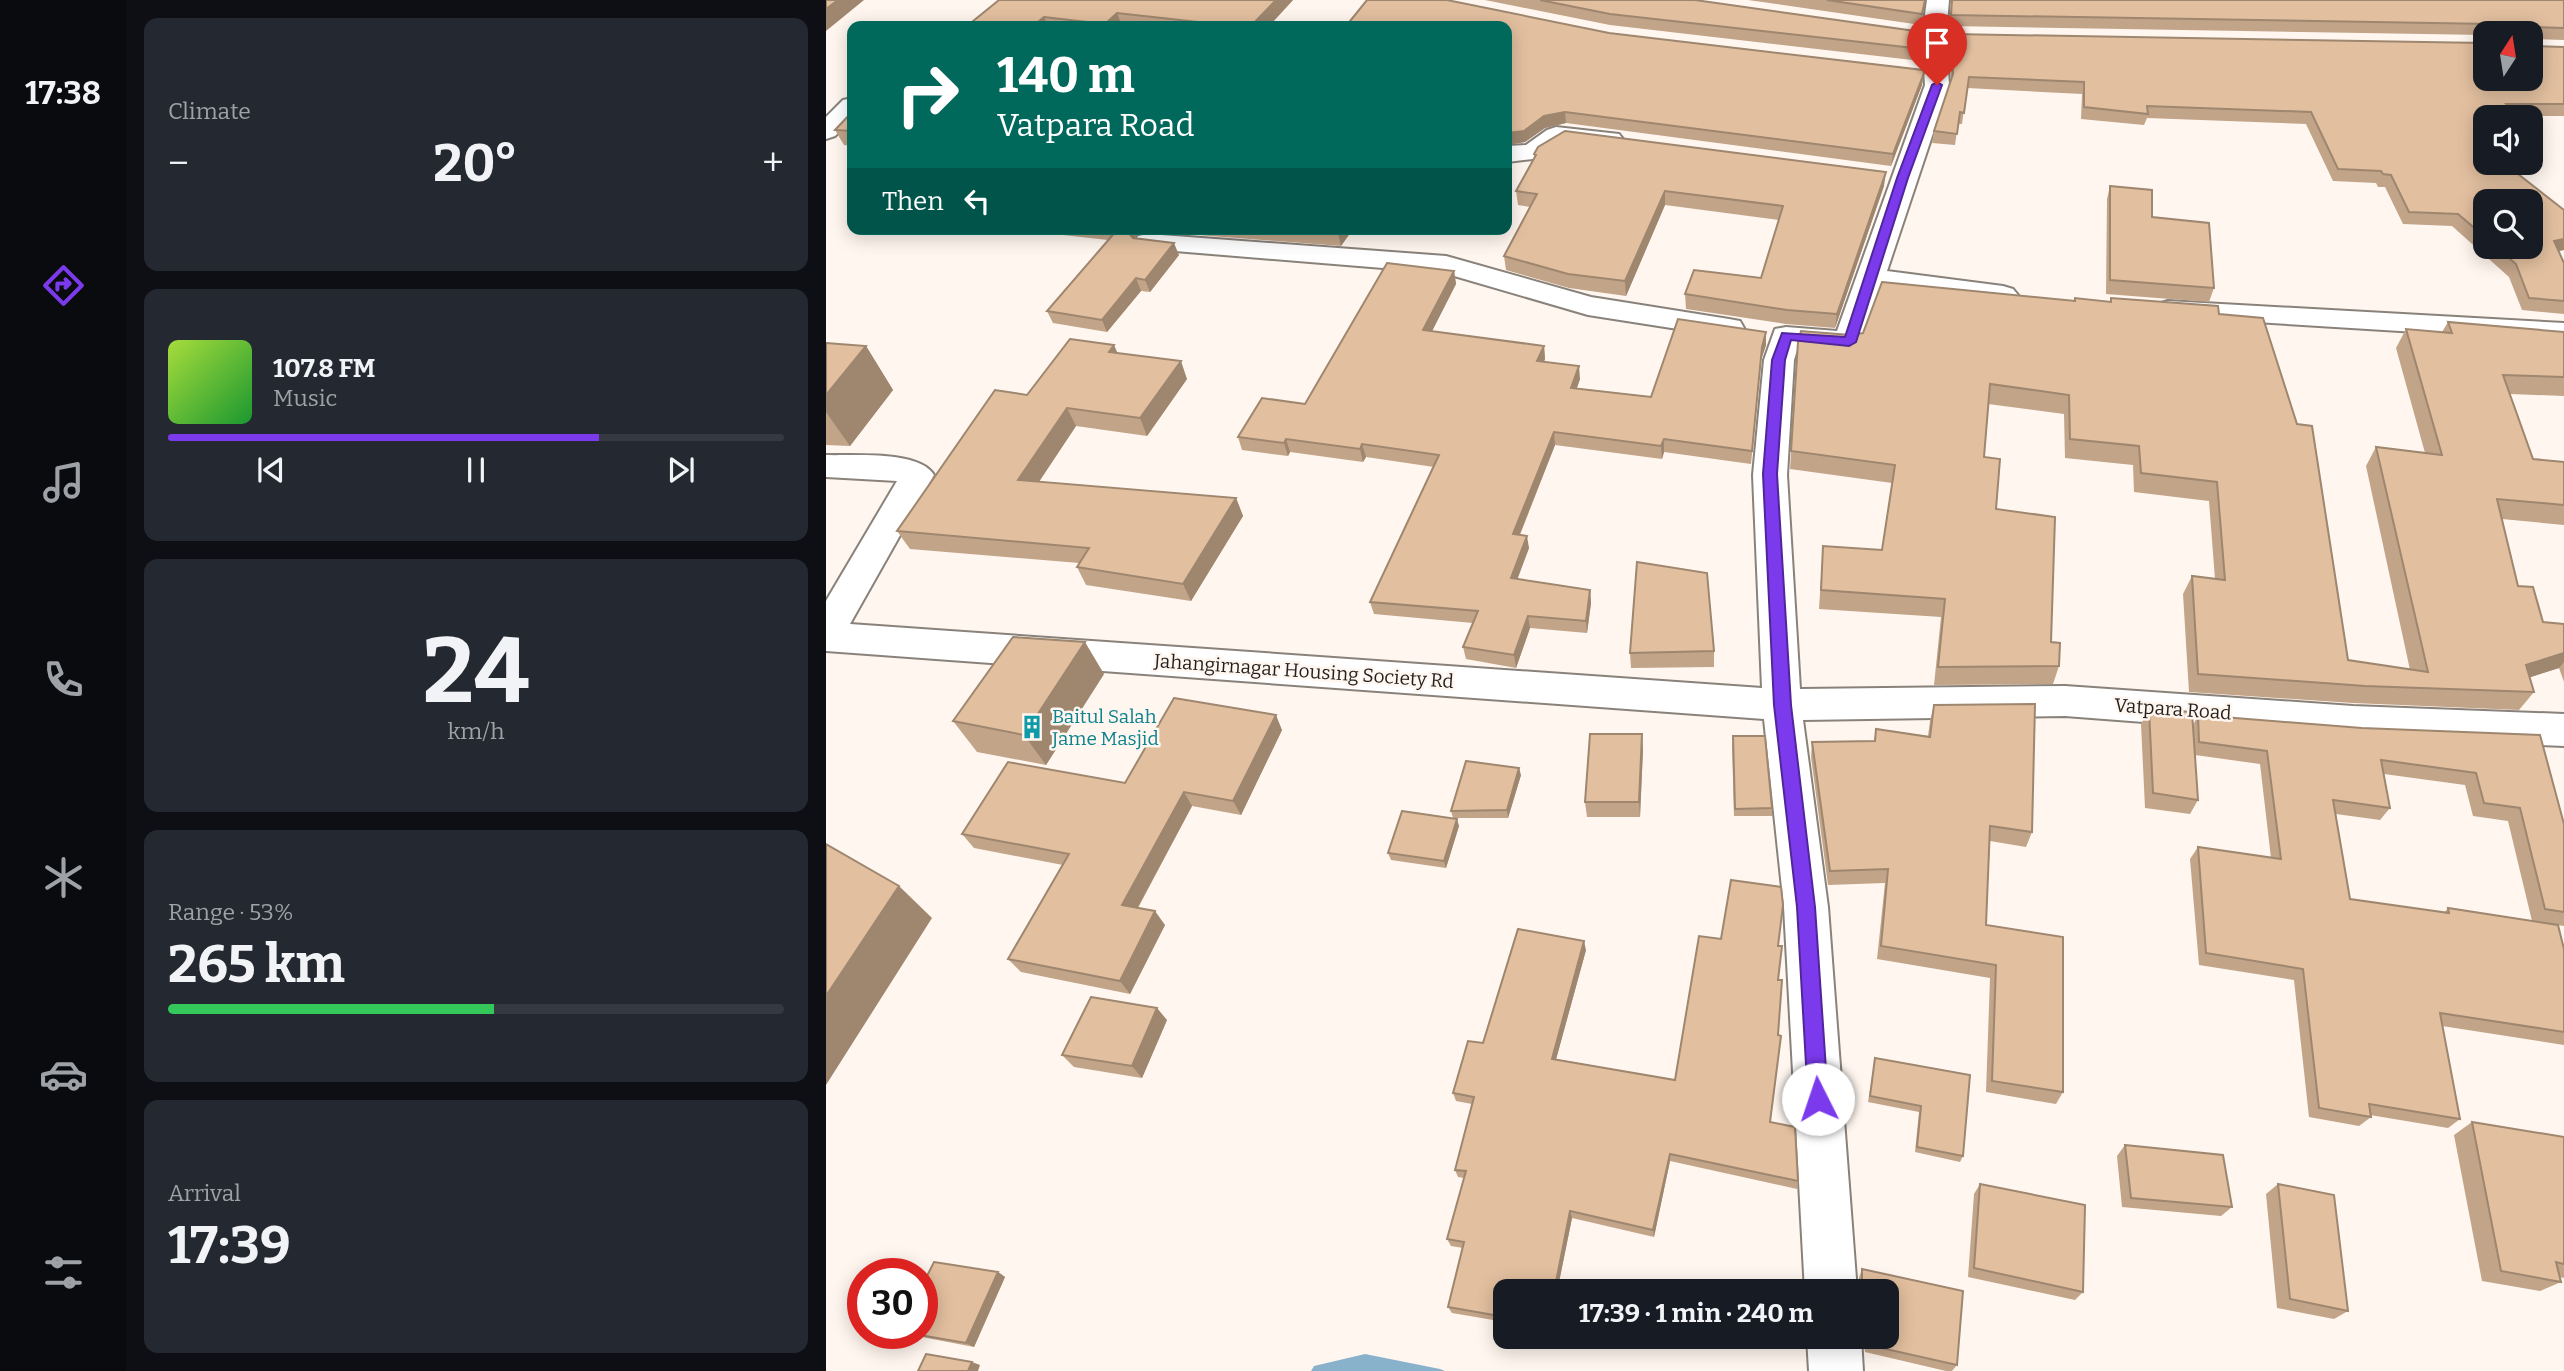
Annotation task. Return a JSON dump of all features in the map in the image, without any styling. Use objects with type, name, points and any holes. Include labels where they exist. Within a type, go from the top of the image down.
[{"type":"street","points":[[1148,242],[1446,265],[1588,306],[1786,336],[1849,342],[1870,278],[1890,176],[1937,85],[1923,71],[1934,35],[1938,0]]},
{"type":"street","points":[[826,131],[847,110]]},
{"type":"street","points":[[1512,154],[1533,152],[1556,135],[1635,142]]},
{"type":"street","points":[[1870,278],[2032,299]]},
{"type":"street","points":[[2137,308],[2564,332]]},
{"type":"street","points":[[1786,336],[1779,360],[1770,474],[1783,705],[1806,907],[1830,1279]]},
{"type":"street","points":[[826,466],[907,470],[917,475],[826,635]]},
{"type":"street","name":"Jahangirnagar Housing Society Rd","points":[[826,635],[1783,705]]},
{"type":"street","name":"Vatpara Road","points":[[1783,705],[2065,701],[2353,722],[2564,730]]},
{"type":"street","points":[[1835,1349],[1836,1371]]},
{"type":"water","points":[[1365,1354],[1445,1371],[1311,1371],[1314,1366]]},
{"type":"building","points":[[826,0],[838,0],[826,9]]},
{"type":"building","points":[[999,0],[1276,0],[1256,21],[1189,21],[1117,13],[1108,21],[1044,17],[1039,21],[973,21]]},
{"type":"building","points":[[1367,0],[1447,0],[1609,33],[1923,70],[1924,73],[1893,154],[1565,112],[1544,116],[1524,131],[1512,132],[1512,21],[1350,21]]},
{"type":"building","points":[[1540,0],[1695,0],[1922,32],[1923,49],[1610,14]]},
{"type":"building","points":[[1827,0],[1925,0],[1922,14]]},
{"type":"building","points":[[1952,0],[2564,0],[2564,28],[2543,27],[2543,21],[2473,21],[2473,24],[1951,15]]},
{"type":"building","points":[[1951,34],[2473,43],[2473,91],[2543,91],[2543,46],[2564,47],[2564,104],[2473,105],[2473,175],[2519,175],[2537,189],[2473,189],[2473,227],[2458,214],[2409,212],[2391,175],[2381,171],[2338,169],[2311,112],[2147,106],[2148,114],[2084,107],[2084,82],[1969,77],[1964,113],[1960,112],[1957,134],[1934,131],[1953,74]]},
{"type":"building","points":[[847,117],[847,131],[835,130]]},
{"type":"building","points":[[1565,131],[1886,172],[1837,314],[1787,310],[1685,294],[1694,270],[1761,278],[1783,206],[1665,191],[1625,281],[1568,274],[1504,256],[1537,194],[1516,191],[1536,155],[1534,154],[1538,147]]},
{"type":"building","points":[[2110,186],[2152,190],[2152,217],[2209,223],[2214,288],[2110,280]]},
{"type":"building","points":[[2543,194],[2564,210],[2564,239],[2554,241],[2564,263],[2564,301],[2529,298],[2516,264],[2510,259],[2543,259]]},
{"type":"building","points":[[1113,235],[1130,235],[1133,238],[1174,243],[1145,280],[1136,278],[1102,320],[1047,311]]},
{"type":"building","points":[[1387,263],[1454,271],[1423,330],[1544,346],[1537,361],[1579,366],[1571,388],[1651,397],[1678,319],[1766,332],[1762,347],[1752,451],[1664,439],[1661,446],[1554,432],[1513,534],[1527,536],[1511,578],[1590,590],[1586,621],[1528,616],[1514,655],[1463,647],[1478,611],[1370,602],[1439,455],[1362,444],[1360,449],[1286,439],[1284,443],[1238,437],[1262,398],[1305,404]]},
{"type":"building","points":[[1882,282],[2075,301],[2075,298],[2111,302],[2111,298],[2218,306],[2219,314],[2263,318],[2297,424],[2312,426],[2348,660],[2428,672],[2376,447],[2442,455],[2406,329],[2452,333],[2448,322],[2564,332],[2564,377],[2503,375],[2533,459],[2564,462],[2564,505],[2497,499],[2518,586],[2533,587],[2543,622],[2564,624],[2564,653],[2526,665],[2534,692],[2365,686],[2198,674],[2192,576],[2225,580],[2217,482],[2141,473],[2139,446],[2070,439],[2069,395],[1990,384],[1984,457],[2000,459],[1996,509],[2055,517],[2051,642],[2060,643],[2059,666],[1938,667],[1945,599],[1821,590],[1823,546],[1882,550],[1895,465],[1791,451],[1801,331],[1851,335],[1863,333]]},
{"type":"building","points":[[1070,339],[1114,345],[1109,352],[1181,361],[1140,418],[1067,408],[1018,480],[1236,498],[1183,584],[1077,567],[1089,548],[897,531],[995,390],[1027,395]]},
{"type":"building","points":[[826,343],[866,346],[826,395]]},
{"type":"building","points":[[1637,562],[1707,573],[1714,651],[1630,653]]},
{"type":"building","points":[[1013,637],[1085,642],[1024,735],[953,721]]},
{"type":"building","points":[[1174,698],[1276,715],[1233,801],[1184,792],[1122,905],[1155,911],[1120,981],[1008,959],[1069,854],[962,834],[1008,762],[1125,783]]},
{"type":"building","points":[[2035,704],[2032,832],[1990,826],[1986,925],[2063,937],[2063,1092],[1992,1081],[1996,965],[1881,946],[1888,869],[1830,871],[1812,742],[1875,741],[1876,729],[1930,737],[1934,705]]},
{"type":"building","points":[[2149,709],[2192,712],[2198,800],[2153,793]]},
{"type":"building","points":[[2198,715],[2362,728],[2540,735],[2564,824],[2564,912],[2545,909],[2520,808],[2484,803],[2476,773],[2381,760],[2390,808],[2333,800],[2350,899],[2449,913],[2448,908],[2558,925],[2564,949],[2564,1032],[2440,1013],[2460,1119],[2369,1104],[2371,1117],[2319,1108],[2303,969],[2206,953],[2198,847],[2281,859],[2267,751],[2199,742]]},
{"type":"building","points":[[1590,734],[1642,734],[1639,802],[1585,802]]},
{"type":"building","points":[[1733,736],[1765,736],[1772,808],[1735,809]]},
{"type":"building","points":[[1466,761],[1519,768],[1507,810],[1451,811]]},
{"type":"building","points":[[1402,811],[1457,819],[1444,861],[1388,853]]},
{"type":"building","points":[[826,844],[899,886],[826,996]]},
{"type":"building","points":[[1731,880],[1781,887],[1783,905],[1778,946],[1782,946],[1778,980],[1782,980],[1778,1035],[1781,1036],[1770,1122],[1795,1127],[1798,1181],[1670,1154],[1653,1230],[1570,1211],[1557,1279],[1493,1279],[1493,1315],[1448,1307],[1464,1242],[1447,1239],[1466,1171],[1455,1170],[1474,1097],[1453,1093],[1468,1041],[1483,1043],[1518,929],[1584,941],[1552,1059],[1675,1080],[1699,936],[1721,939]]},
{"type":"building","points":[[1091,997],[1157,1008],[1132,1066],[1062,1055]]},
{"type":"building","points":[[1875,1058],[1970,1075],[1963,1156],[1917,1147],[1921,1106],[1870,1096]]},
{"type":"building","points":[[2472,1122],[2564,1137],[2564,1264],[2556,1262],[2561,1282],[2501,1271]]},
{"type":"building","points":[[2125,1145],[2223,1155],[2232,1207],[2131,1198]]},
{"type":"building","points":[[1980,1184],[2085,1205],[2083,1292],[1974,1268]]},
{"type":"building","points":[[2278,1184],[2334,1195],[2348,1311],[2290,1299]]},
{"type":"building","points":[[938,1263],[998,1272],[966,1343],[938,1338]]},
{"type":"building","points":[[1862,1269],[1963,1291],[1957,1365],[1886,1349],[1899,1349],[1899,1279],[1862,1279]]},
{"type":"building","points":[[926,1354],[972,1362],[968,1371],[918,1371]]},
{"type":"place","name":"Baitul Salah Jame Masjid","points":[[1032,727]]},
{"type":"route","points":[[1818,1099],[1806,907],[1783,705],[1774,551],[1770,474],[1779,360],[1786,336],[1849,342],[1937,85]]}]
